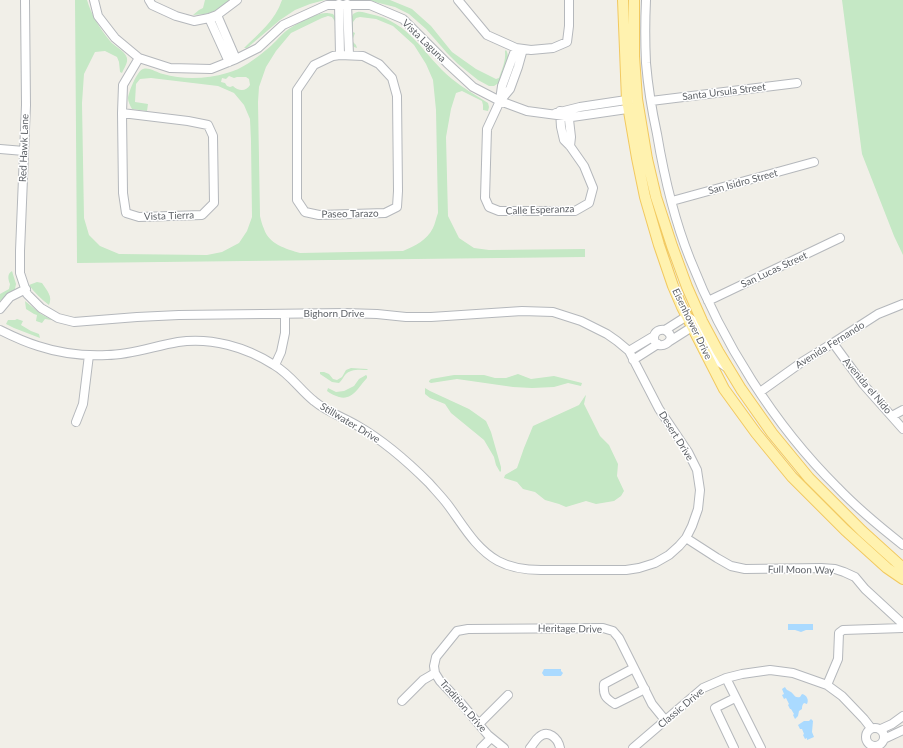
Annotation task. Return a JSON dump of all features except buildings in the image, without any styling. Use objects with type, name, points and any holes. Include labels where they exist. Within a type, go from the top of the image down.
[{"type":"main road","name":"Eisenhower Drive","points":[[623,0],[633,104],[636,158],[645,197],[659,245],[673,286],[692,327],[724,389],[756,433],[792,477],[845,530],[887,568],[903,579]]},
{"type":"main road","name":"Eisenhower Drive","points":[[634,0],[633,104],[648,159],[656,197],[687,287],[702,321],[741,389],[772,433],[808,478],[862,531],[903,568]]},
{"type":"street","name":"Red Hawk Lane","points":[[25,0],[26,105],[20,273],[26,291]]},
{"type":"street","name":"Vista Laguna","points":[[94,0],[98,16],[115,38],[139,58],[170,68],[211,69],[233,61],[258,48],[283,25],[327,5],[370,5],[403,19],[473,87],[500,101],[527,111],[562,113],[572,117],[592,114],[633,104]]},
{"type":"street","points":[[149,0],[152,5],[176,16],[194,21],[213,16],[237,0]]},
{"type":"street","points":[[458,0],[487,35],[519,48],[532,50],[553,48],[567,42],[569,26],[569,0]]},
{"type":"street","points":[[646,0],[646,62],[662,165],[678,225],[689,258],[708,301],[731,345],[760,392],[777,417],[803,450],[836,487],[877,525],[903,545]]},
{"type":"street","points":[[343,4],[345,55]]},
{"type":"street","points":[[213,16],[233,61]]},
{"type":"street","name":"Calle Esperanza","points":[[519,48],[502,86],[500,101],[487,128],[485,198],[489,207],[499,211],[575,211],[589,203],[593,188],[584,166],[570,146],[571,137],[562,113]]},
{"type":"street","name":"Paseo Tarazo","points":[[345,55],[363,56],[379,64],[392,78],[397,96],[397,207],[385,213],[319,215],[305,212],[297,200],[297,90],[314,65],[333,56],[345,55]]},
{"type":"street","name":"Vista Tierra","points":[[122,113],[208,125],[213,136],[214,203],[202,215],[139,217],[126,213],[123,193],[122,113],[123,84],[139,58]]},
{"type":"street","name":"Santa Ursula Street","points":[[651,102],[797,83]]},
{"type":"street","name":"Vista Laguna","points":[[562,113],[591,105],[633,104]]},
{"type":"street","points":[[591,105],[592,114]]},
{"type":"street","points":[[0,149],[24,151]]},
{"type":"street","name":"San Isidro Street","points":[[672,201],[814,162]]},
{"type":"street","name":"San Lucas Street","points":[[708,301],[840,238]]},
{"type":"street","points":[[0,309],[10,298],[26,291]]},
{"type":"street","name":"Bighorn Drive","points":[[26,291],[40,308],[58,318],[74,322],[137,316],[179,315],[377,314],[406,317],[431,317],[522,311],[553,312],[581,321],[607,334],[618,341],[629,352],[633,360]]},
{"type":"street","name":"Avenida Fernando","points":[[760,392],[802,362],[878,314],[903,304]]},
{"type":"street","points":[[276,365],[281,352],[285,333],[285,314]]},
{"type":"street","points":[[629,352],[654,336],[655,333],[660,330],[665,330],[687,316],[695,322],[716,360],[729,369]]},
{"type":"street","points":[[633,360],[658,344],[666,344],[692,327]]},
{"type":"street","name":"Stillwater Drive","points":[[0,330],[39,346],[65,352],[89,355],[107,356],[130,353],[179,342],[204,341],[233,346],[255,354],[276,365],[313,401],[358,426],[384,443],[406,461],[447,504],[479,547],[498,561],[511,567],[527,570],[626,570],[639,568],[655,563],[669,555],[686,538]]},
{"type":"street","points":[[665,330],[669,333],[670,341]]},
{"type":"street","points":[[654,336],[655,341],[658,344]]},
{"type":"street","name":"Avenida el Nido","points":[[833,343],[863,384],[903,429]]},
{"type":"street","points":[[76,422],[83,404],[89,355]]},
{"type":"street","name":"Desert Drive","points":[[633,360],[659,409],[688,452],[697,470],[700,490],[698,509],[686,538]]},
{"type":"street","points":[[892,416],[903,410]]},
{"type":"street","name":"Full Moon Way","points":[[686,538],[731,566],[745,569],[822,568],[835,569],[844,572],[855,577],[865,589],[903,624]]},
{"type":"street","name":"Heritage Drive","points":[[436,657],[457,631],[468,629],[603,628],[613,631],[619,638],[652,704],[665,720]]},
{"type":"street","points":[[827,685],[838,659],[839,633],[843,630],[903,628]]},
{"type":"street","name":"Tradition Drive","points":[[436,657],[434,666],[435,673],[440,681],[491,738],[504,748]]},
{"type":"street","points":[[634,668],[604,684],[603,692],[607,699],[615,704],[645,689]]},
{"type":"street","name":"Classic Drive","points":[[633,748],[703,688],[726,678],[770,670],[793,673],[827,685],[842,696],[871,728]]},
{"type":"street","name":"Tradition Drive","points":[[402,701],[423,680],[435,673]]},
{"type":"street","points":[[726,678],[761,748]]},
{"type":"street","points":[[479,724],[508,695]]},
{"type":"street","points":[[734,748],[715,708],[735,698]]},
{"type":"street","points":[[881,729],[892,724],[903,716]]},
{"type":"street","points":[[881,744],[884,734],[881,729],[876,727],[871,728],[867,733],[866,739],[873,746],[881,744],[903,730]]},
{"type":"street","points":[[530,748],[540,736],[548,734],[554,736],[559,742],[560,748]]},
{"type":"street","name":"Tradition Drive","points":[[481,748],[491,738]]},
{"type":"green space","points":[[75,0],[87,0],[93,16],[103,32],[112,43],[126,55],[127,58],[122,73],[120,72],[117,57],[105,51],[95,52],[84,74],[82,103],[84,218],[89,235],[100,246],[119,254],[207,255],[222,252],[239,243],[247,231],[252,217],[250,119],[244,105],[234,93],[218,86],[151,78],[140,79],[136,84],[135,102],[148,104],[147,111],[132,109],[128,98],[132,86],[138,73],[143,69],[151,69],[171,76],[195,78],[211,77],[243,67],[271,46],[286,31],[306,19],[323,13],[333,14],[336,18],[336,23],[332,17],[328,16],[291,33],[276,51],[266,67],[259,87],[260,216],[266,234],[270,239],[284,248],[300,253],[403,251],[416,245],[424,239],[433,228],[438,213],[436,110],[433,80],[426,64],[414,45],[393,26],[376,19],[356,18],[353,22],[353,32],[355,33],[352,41],[357,48],[354,47],[351,41],[351,21],[353,14],[363,12],[384,18],[396,24],[416,40],[442,70],[452,79],[488,103],[488,111],[483,110],[482,101],[462,91],[456,93],[451,109],[446,137],[448,216],[459,238],[474,248],[489,250],[585,249],[585,257],[77,263]],"holes":[[[229,76],[234,78],[246,77],[249,79],[250,85],[246,89],[242,90],[233,86],[227,86],[225,83],[221,82],[222,78],[226,79]]]},
{"type":"green space","points":[[205,0],[229,0],[213,12],[193,15],[203,8]]},
{"type":"green space","points":[[282,0],[325,0],[295,10],[280,20],[247,48],[244,48],[271,20]]},
{"type":"green space","points":[[367,0],[390,0],[412,9],[431,26],[452,52],[476,69],[496,79],[499,78],[506,50],[508,58],[499,85],[489,86],[478,80],[458,64],[426,29],[409,14],[395,7]]},
{"type":"green space","points":[[842,0],[903,0],[903,255],[862,154]]},
{"type":"green space","points":[[12,271],[16,284],[15,289],[0,301],[0,294],[9,289],[10,284],[8,278],[10,272]]},
{"type":"green space","points":[[37,282],[42,283],[49,294],[49,305],[38,296],[29,285]]},
{"type":"green space","points":[[25,301],[41,314],[52,320],[45,319],[42,323],[36,321],[37,315],[26,309]]},
{"type":"green space","points":[[17,319],[23,321],[21,325],[39,334],[40,338],[6,324],[8,320]]},
{"type":"green space","points":[[351,368],[368,370],[350,371],[339,383],[332,382],[320,374],[320,372],[324,372],[329,374],[333,379],[337,380],[342,377],[346,370]]},
{"type":"green space","points":[[518,374],[531,379],[554,376],[582,383],[581,386],[568,383],[554,387],[532,388],[513,387],[457,379],[431,383],[429,382],[431,379],[454,375],[484,375],[495,378],[506,378]]},
{"type":"green space","points":[[366,375],[367,378],[352,395],[348,397],[339,397],[327,391],[328,388],[336,392],[344,391],[354,386],[359,379]]},
{"type":"green space","points":[[425,388],[469,409],[486,421],[491,432],[501,467],[500,472],[494,457],[484,440],[451,413],[445,404],[430,398],[425,394]]},
{"type":"green space","points":[[586,395],[584,404],[600,436],[609,445],[618,464],[617,476],[624,491],[621,496],[614,501],[596,504],[586,501],[566,507],[545,500],[535,492],[523,489],[517,482],[504,478],[505,475],[517,468],[533,426],[579,405]]},
{"type":"water","points":[[788,624],[813,624],[813,630],[801,632],[788,630]]},
{"type":"water","points":[[544,669],[561,669],[563,673],[561,676],[544,676],[542,673]]},
{"type":"water","points":[[785,687],[796,697],[800,697],[802,694],[808,699],[807,704],[803,704],[802,709],[799,711],[798,716],[795,719],[786,698],[784,699],[782,695],[784,694],[782,689]]},
{"type":"water","points":[[811,719],[813,721],[812,732],[814,737],[807,740],[807,738],[805,739],[803,735],[802,729],[800,729],[798,725]]}]
